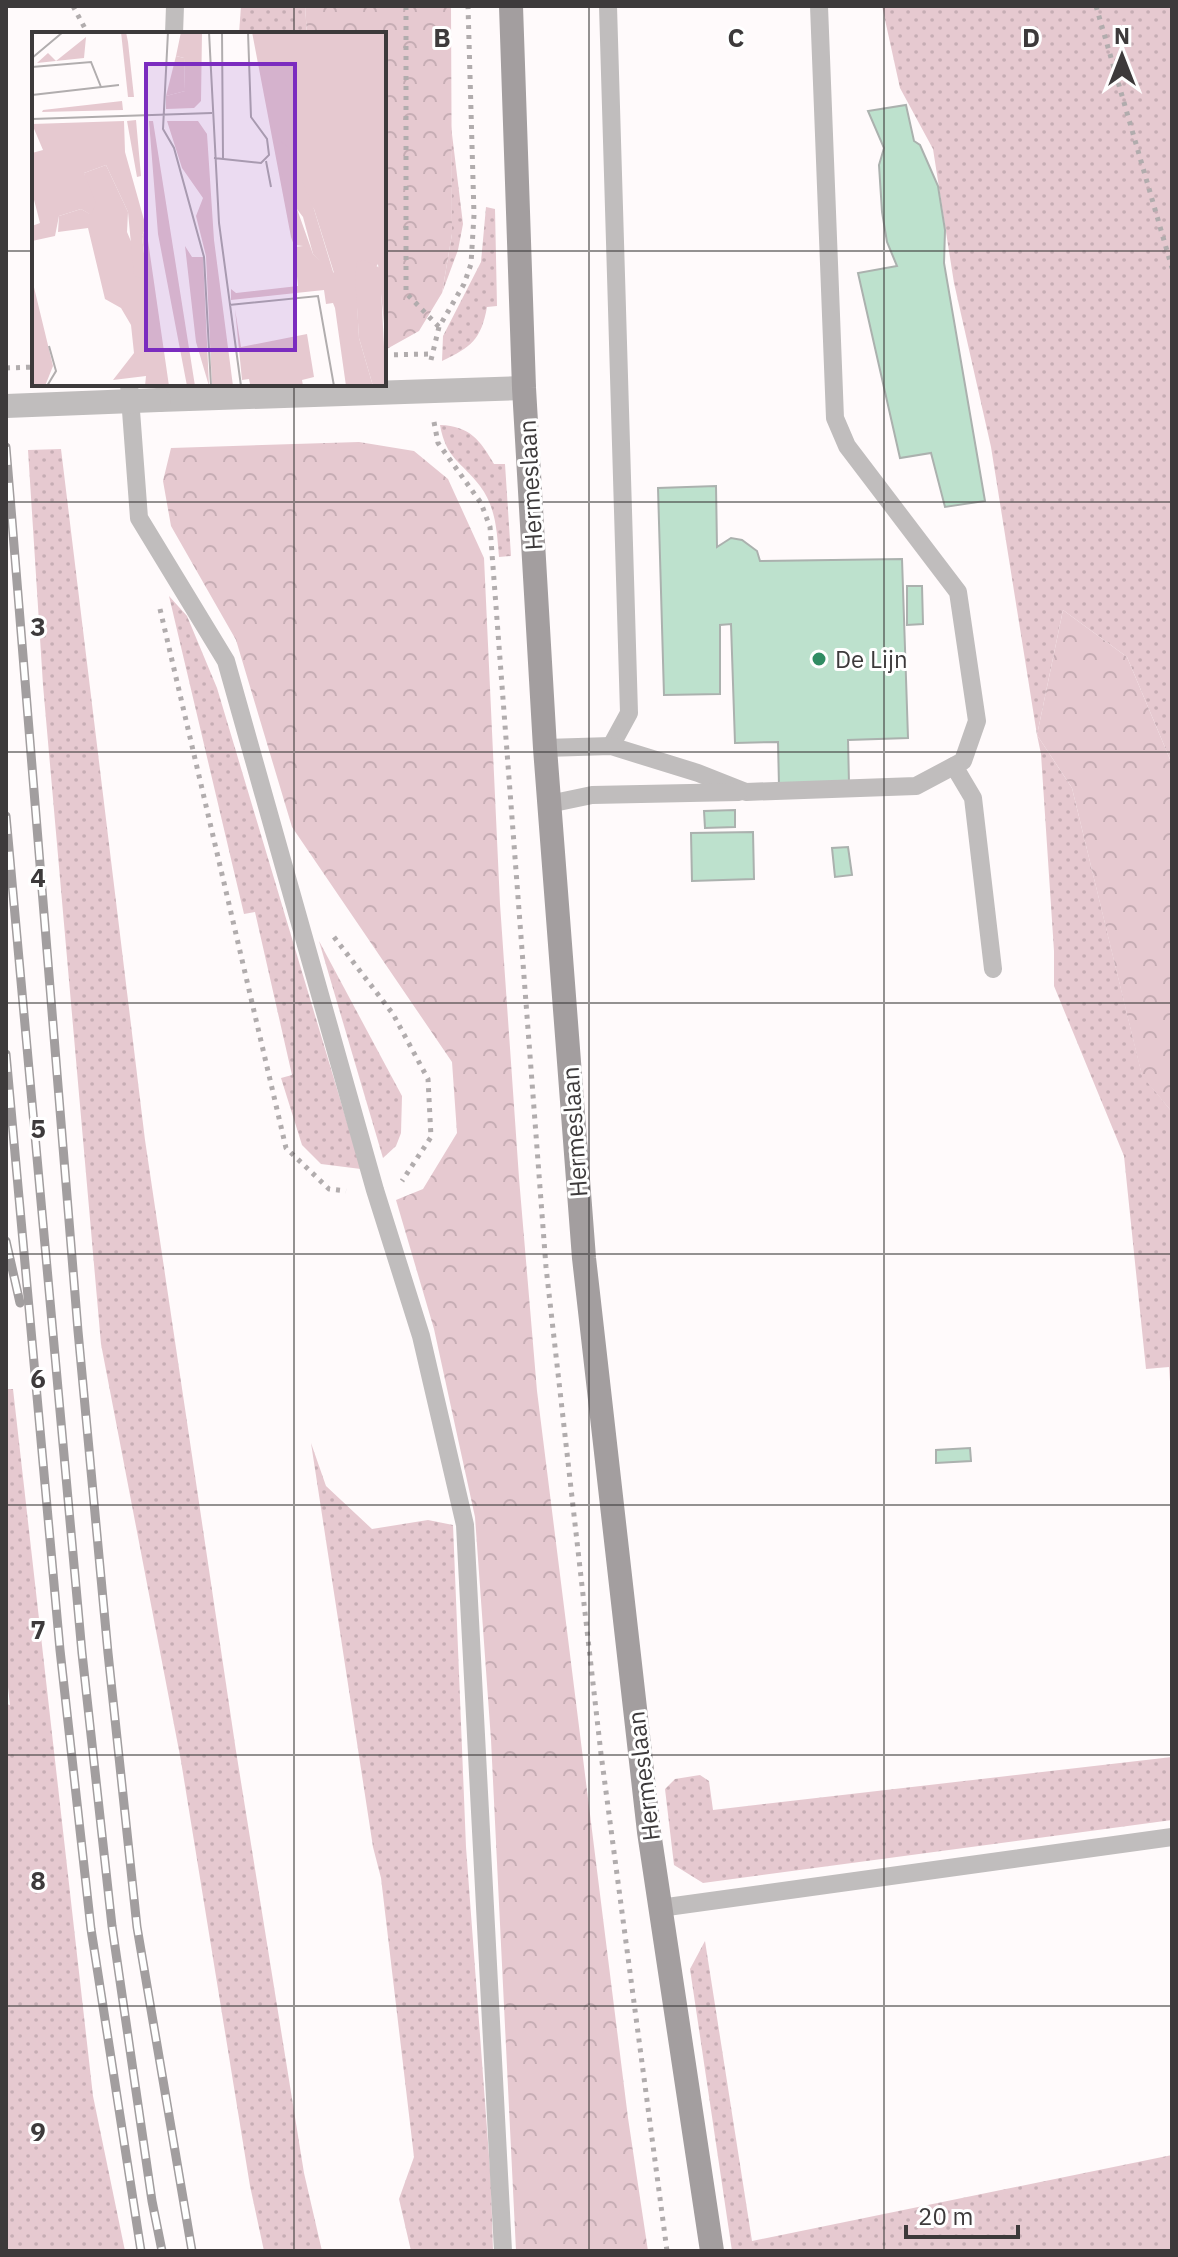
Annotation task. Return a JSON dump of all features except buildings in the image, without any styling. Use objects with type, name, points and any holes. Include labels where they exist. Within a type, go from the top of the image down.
[{"type":"street","name":"Hermeslaan","points":[[511,6],[524,388],[545,748],[584,1258],[649,1832],[712,2251]]},
{"type":"street","points":[[6,406],[524,388]]},
{"type":"lane","points":[[174,32],[175,6]]},
{"type":"lane","points":[[608,6],[629,713],[611,746]]},
{"type":"lane","points":[[549,804],[592,795],[916,786],[963,761],[977,721],[958,592],[847,446],[835,418],[819,6]]},
{"type":"lane","points":[[129,386],[139,518],[226,661],[371,1175],[421,1336],[465,1525],[503,2251]]},
{"type":"lane","points":[[545,748],[611,746],[698,773],[746,792]]},
{"type":"lane","points":[[954,766],[973,798],[993,969]]},
{"type":"lane","points":[[660,1908],[1172,1837]]},
{"type":"path","points":[[73,6],[87,32]]},
{"type":"path","points":[[406,6],[406,293],[439,327]]},
{"type":"path","points":[[386,355],[431,354],[439,327],[464,284],[471,264],[474,215],[468,6]]},
{"type":"path","points":[[1096,6],[1172,268]]},
{"type":"path","points":[[6,368],[32,367]]},
{"type":"path","points":[[434,420],[438,443],[444,455],[481,503],[490,527],[493,556]]},
{"type":"green space","points":[[241,6],[305,6],[307,32],[239,32]]},
{"type":"green space","points":[[305,6],[451,6],[452,234],[442,293],[419,331],[386,349],[386,32],[307,32]]},
{"type":"green space","points":[[882,6],[1172,6],[1172,764],[1127,657],[1063,610],[1037,735],[991,447],[954,283],[933,149],[900,88]]},
{"type":"green space","points":[[451,126],[463,224],[458,250],[442,293],[452,234]]},
{"type":"green space","points":[[486,207],[495,209],[497,306],[487,307],[482,327],[473,341],[442,361],[443,336],[481,262]]},
{"type":"green space","points":[[440,425],[467,431],[479,441],[494,464],[505,464],[511,556],[499,557],[495,520],[489,502],[480,486],[450,453]]},
{"type":"green space","points":[[359,442],[414,451],[448,479],[484,558],[500,904],[537,1391],[628,2118],[648,2251],[516,2251],[491,1740],[475,1517],[434,1329],[396,1200],[423,1189],[457,1133],[452,1062],[292,827],[236,640],[171,526],[163,481],[171,448]]},
{"type":"green space","points":[[61,449],[145,1140],[236,1751],[304,2173],[322,2251],[264,2251],[250,2186],[181,1761],[101,1344],[43,685],[28,450]]},
{"type":"green space","points":[[169,596],[187,616],[217,688],[361,1169],[321,1164],[302,1145],[281,1078],[292,1075],[255,912],[244,914]]},
{"type":"green space","points":[[1063,610],[1127,657],[1172,764],[1172,1112],[1142,1076],[1072,788],[1037,735]]},
{"type":"green space","points":[[1037,735],[1072,788],[1142,1075],[1172,1112],[1172,1411],[1169,1367],[1146,1369],[1124,1156],[1054,986],[1041,754]]},
{"type":"green space","points":[[319,941],[402,1096],[401,1133],[396,1146],[383,1158]]},
{"type":"green space","points":[[6,1389],[13,1389],[93,2096],[125,2251],[6,2251],[6,1704],[10,1705],[6,1669]]},
{"type":"green space","points":[[311,1443],[326,1486],[372,1529],[428,1520],[453,1525],[466,1847],[491,2183],[493,2251],[411,2251],[399,2199],[414,2157],[381,1878],[373,1847]]},
{"type":"green space","points":[[1172,1757],[1172,1820],[703,1883],[674,1865],[665,1789],[675,1779],[700,1775],[709,1781],[713,1810]]},
{"type":"green space","points":[[705,1941],[752,2241],[1172,2155],[1172,2251],[732,2251],[690,1969]]},
{"type":"railway","points":[[6,447],[78,1331],[108,1653],[137,1927],[192,2251]]},
{"type":"railway","points":[[6,816],[82,1653],[112,1926],[162,2251]]},
{"type":"railway","points":[[6,1054],[60,1650],[91,1929],[141,2251]]},
{"type":"railway","points":[[6,1241],[20,1303]]},
{"type":"place","name":"De Lijn","points":[[819,659]]}]
